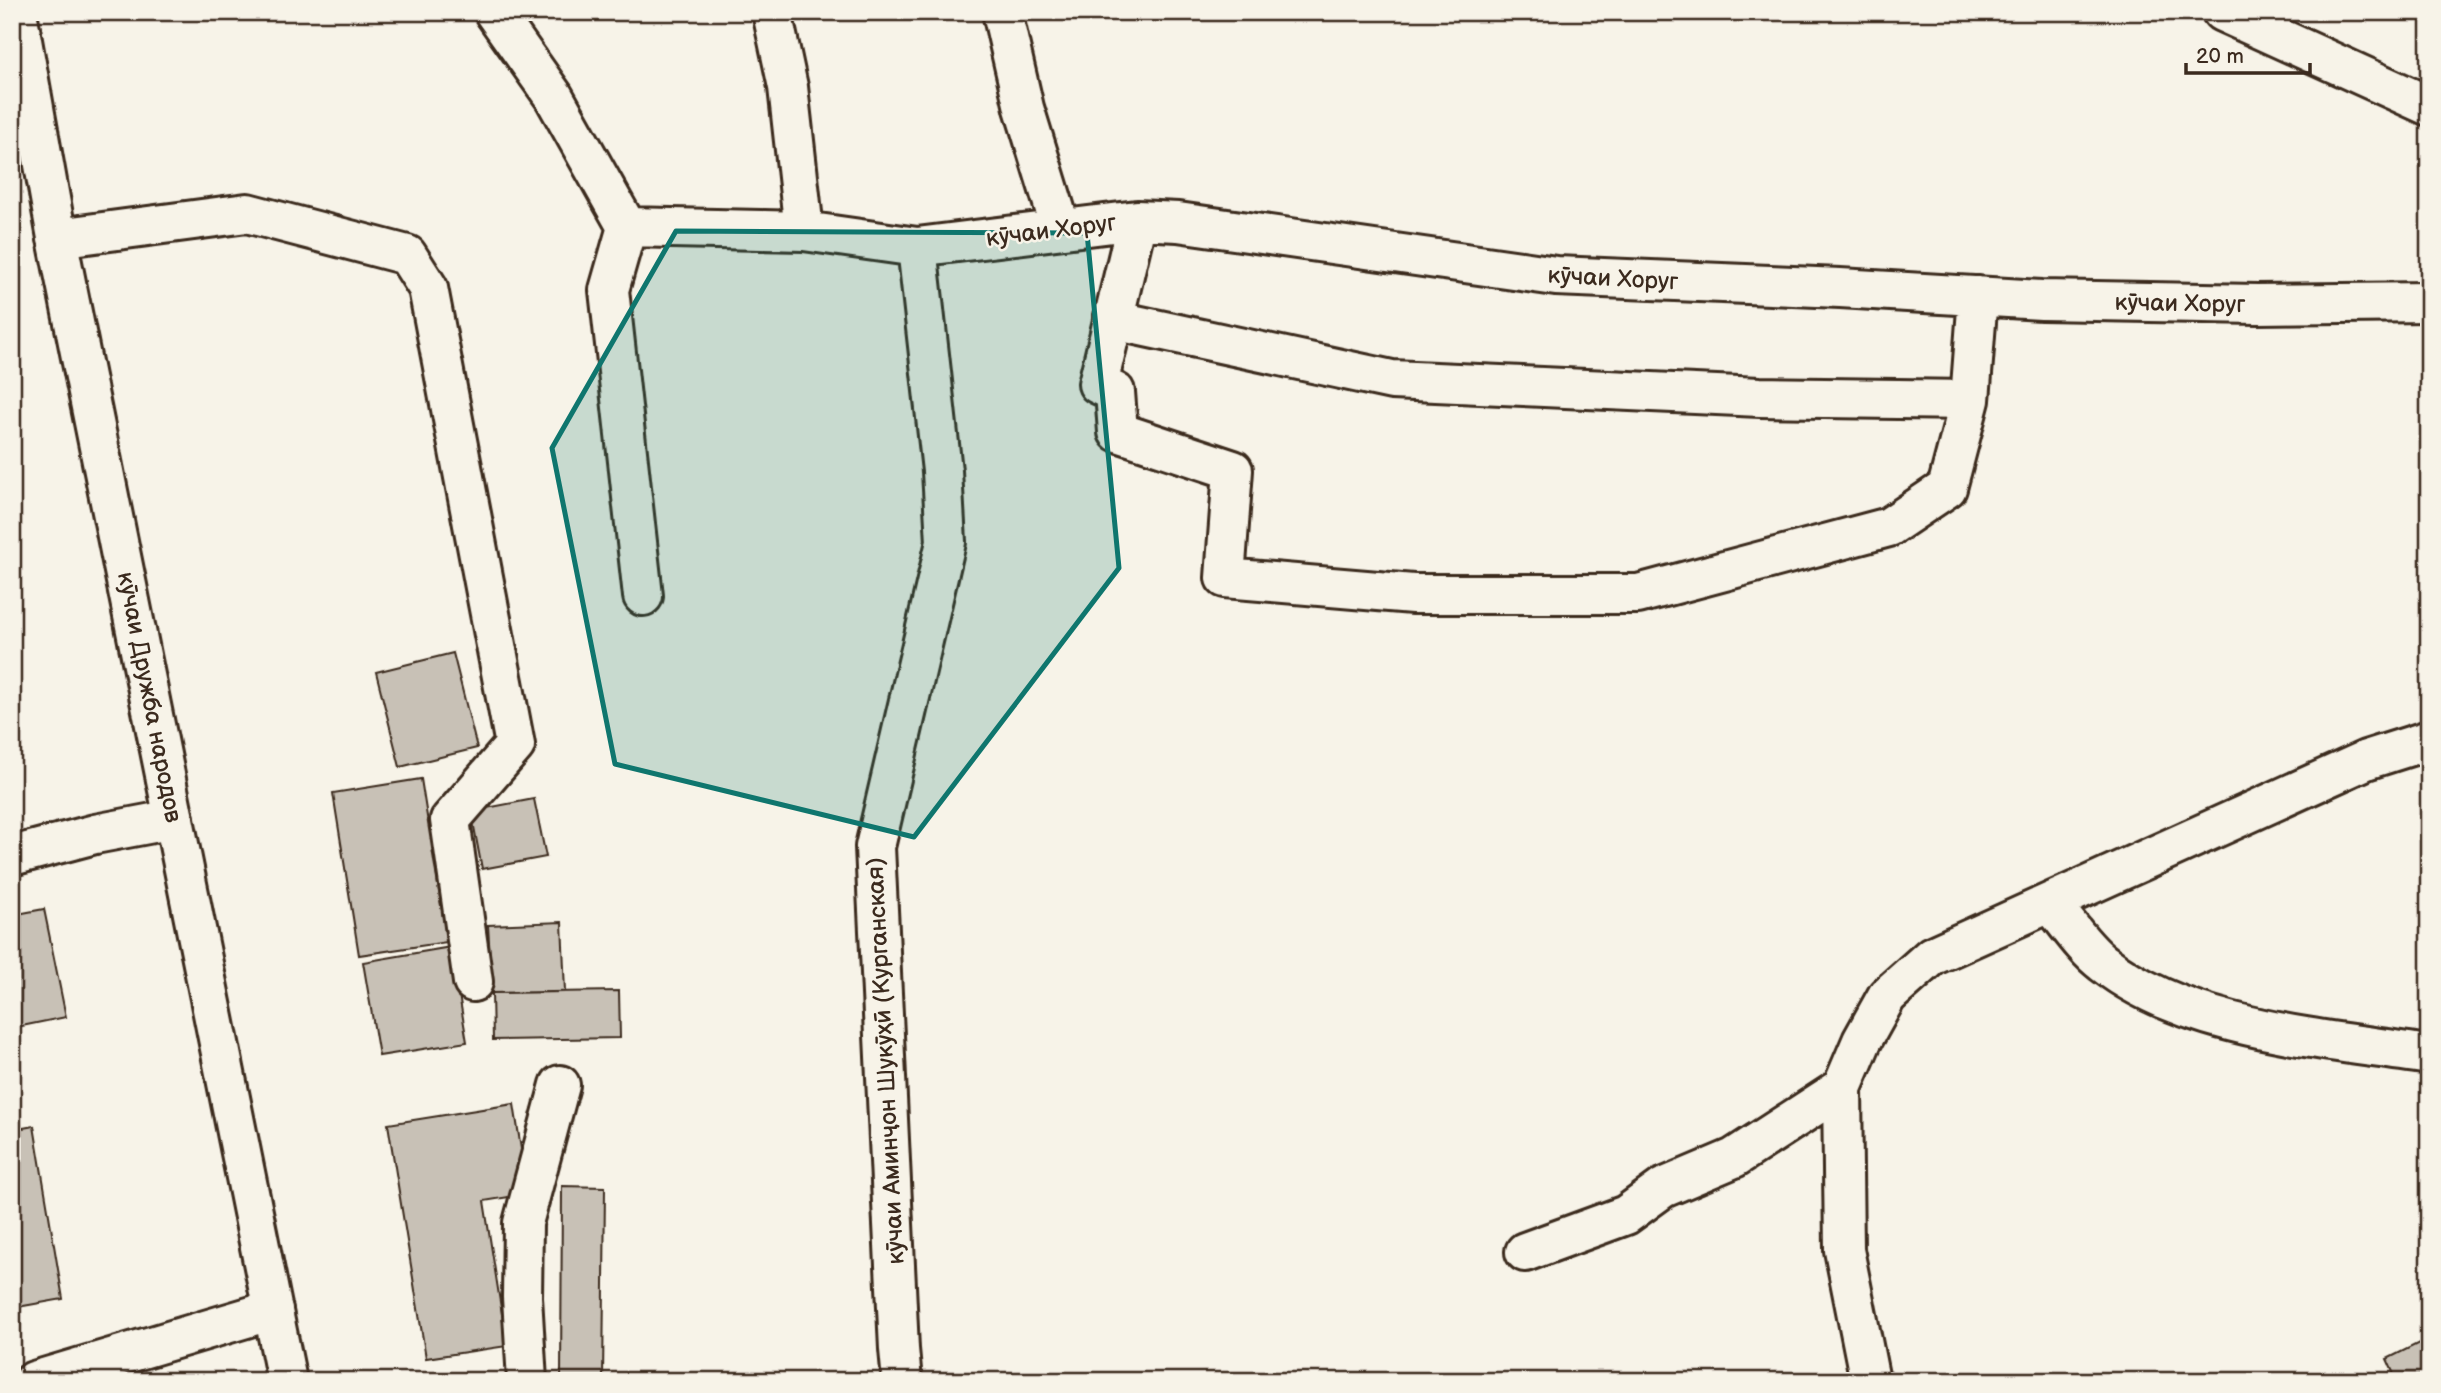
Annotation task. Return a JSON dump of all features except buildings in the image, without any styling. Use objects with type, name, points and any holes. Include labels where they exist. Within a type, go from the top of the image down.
[{"type":"street","name":"кӯчаи Дружба народов","points":[[17,12],[57,238],[287,1381]]},
{"type":"street","points":[[494,12],[554,97],[627,227],[609,290],[643,596]]},
{"type":"street","points":[[772,12],[788,87],[804,231]]},
{"type":"street","points":[[1002,12],[1024,108],[1061,229]]},
{"type":"street","points":[[2222,12],[2429,106]]},
{"type":"street","points":[[57,238],[247,213],[407,255],[428,288],[515,746],[450,820],[473,982]]},
{"type":"street","points":[[1137,220],[1098,384],[1115,392],[1118,432],[1233,470],[1226,578],[1413,594],[1638,594],[1889,527],[1947,488],[1970,400],[1978,296]]},
{"type":"street","name":"кӯчаи Хоруг","points":[[627,227],[804,231],[917,247],[1137,220],[1178,222],[1556,276],[2042,300],[2257,304],[2429,302]]},
{"type":"street","name":"кӯчаи Аминҷон Шукӯҳӣ (Курганская)","points":[[902,1381],[875,847],[946,542],[942,471],[917,247]]},
{"type":"street","points":[[1113,320],[1392,380],[1760,397],[1970,400]]},
{"type":"street","points":[[1870,1381],[1844,1250],[1842,1088],[1862,1041],[1887,996],[1932,956],[2366,760],[2429,740]]},
{"type":"street","points":[[2366,760],[2429,764]]},
{"type":"street","points":[[12,856],[95,834],[174,819]]},
{"type":"street","points":[[2050,903],[2101,962],[2144,990],[2191,1010],[2275,1032],[2429,1055]]},
{"type":"street","points":[[527,1381],[522,1297],[523,1223],[560,1086]]},
{"type":"street","points":[[1525,1252],[1626,1215],[1663,1188],[1734,1158],[1842,1088]]},
{"type":"street","points":[[34,1381],[273,1310]]},
{"type":"highlighted area","points":[[676,231],[1087,233],[1119,568],[914,837],[615,764],[552,448]]}]
